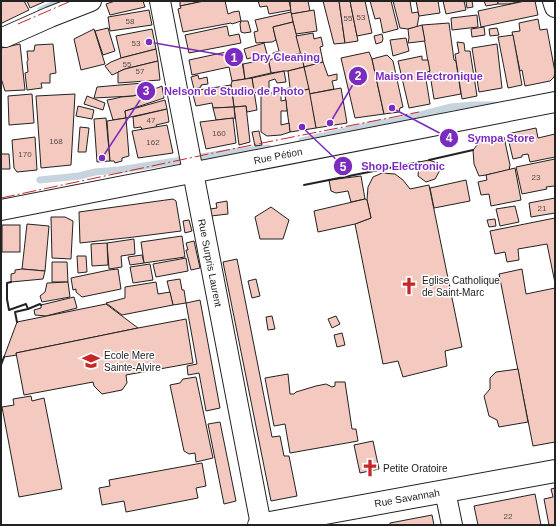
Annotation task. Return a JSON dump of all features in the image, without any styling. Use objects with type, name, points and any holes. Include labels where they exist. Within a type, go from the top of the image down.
[{"type":"street","points":[[5,37],[91,1]]},
{"type":"street","name":"Rue Surpris Laurent","points":[[160,1],[260,525]]},
{"type":"street","points":[[554,1],[555,8]]},
{"type":"street","name":"Rue Pétion","points":[[1,210],[191,164],[555,102]]},
{"type":"street","name":"Rue Savannah","points":[[260,525],[555,471]]},
{"type":"street","points":[[445,491],[452,525]]},
{"type":"building","points":[[1,1],[24,1],[29,10],[2,23]]},
{"type":"building","points":[[27,1],[46,1],[30,8]]},
{"type":"building","points":[[115,1],[143,1],[145,7],[110,15],[106,4]]},
{"type":"building","points":[[180,1],[204,1],[180,6]]},
{"type":"building","points":[[204,1],[225,1],[228,14],[239,11],[241,21],[232,24],[183,32],[178,9],[181,8],[180,6]]},
{"type":"building","points":[[258,1],[289,1],[291,10],[269,14],[267,6],[260,7]]},
{"type":"building","points":[[290,1],[308,1],[310,11],[291,14]]},
{"type":"building","points":[[323,1],[339,1],[345,43],[334,44]]},
{"type":"building","points":[[339,1],[350,1],[358,41],[345,43]]},
{"type":"building","points":[[350,1],[365,1],[372,33],[357,36]]},
{"type":"building","points":[[370,1],[391,1],[398,29],[383,33],[380,18],[375,19]]},
{"type":"building","points":[[393,1],[410,1],[412,13],[418,12],[419,16],[417,27],[408,29],[400,28]]},
{"type":"building","points":[[416,1],[438,1],[440,13],[419,16]]},
{"type":"building","points":[[443,1],[464,1],[466,10],[446,14]]},
{"type":"building","points":[[466,1],[472,1],[473,7],[467,8]]},
{"type":"building","points":[[484,1],[498,1],[498,4],[486,6]]},
{"type":"building","points":[[498,1],[525,1],[498,4]]},
{"type":"building","points":[[525,1],[535,1],[538,15],[481,27],[478,11]]},
{"type":"building","points":[[149,10],[152,25],[110,31],[108,17]]},
{"type":"building","points":[[314,10],[317,31],[296,34],[291,14]]},
{"type":"building","points":[[291,12],[293,22],[273,27],[276,40],[272,42],[256,43],[254,32],[258,31],[255,20]]},
{"type":"building","points":[[477,15],[478,27],[452,30],[451,18]]},
{"type":"building","points":[[538,19],[540,30],[547,29],[555,72],[554,77],[550,81],[525,86],[522,70],[520,71],[512,32],[520,31],[519,23]]},
{"type":"building","points":[[241,21],[248,21],[251,32],[241,32]]},
{"type":"building","points":[[293,22],[301,53],[284,58],[274,58],[273,53],[279,51],[273,27]]},
{"type":"building","points":[[449,23],[454,60],[456,61],[461,94],[434,99],[422,25]]},
{"type":"building","points":[[422,25],[425,41],[408,43],[408,29]]},
{"type":"building","points":[[227,26],[229,36],[239,34],[241,43],[189,53],[185,35]]},
{"type":"building","points":[[484,27],[485,35],[472,37],[471,29]]},
{"type":"building","points":[[108,28],[115,51],[103,55],[95,31]]},
{"type":"building","points":[[497,28],[499,35],[490,36],[489,29]]},
{"type":"building","points":[[94,29],[105,64],[81,70],[74,39]]},
{"type":"building","points":[[152,29],[156,49],[121,58],[116,36]]},
{"type":"building","points":[[313,33],[314,39],[321,37],[323,46],[320,47],[323,62],[304,67],[296,36]]},
{"type":"building","points":[[382,34],[382,42],[376,44],[374,36]]},
{"type":"building","points":[[513,35],[522,85],[508,88],[498,37]]},
{"type":"building","points":[[406,38],[409,51],[393,56],[390,40]]},
{"type":"building","points":[[457,42],[464,43],[465,51],[470,51],[477,96],[462,99],[455,54],[459,53]]},
{"type":"building","points":[[264,43],[268,58],[255,61],[254,57],[247,59],[244,49]]},
{"type":"building","points":[[20,44],[25,90],[5,91],[1,78],[1,48]]},
{"type":"building","points":[[53,44],[56,73],[50,74],[50,83],[41,83],[42,88],[27,90],[25,73],[28,72],[27,51],[34,51],[35,45]]},
{"type":"building","points":[[497,44],[502,88],[479,92],[472,48]]},
{"type":"building","points":[[156,49],[158,61],[125,69],[112,75],[105,66],[121,58]]},
{"type":"building","points":[[240,49],[245,79],[232,81],[229,67],[192,75],[189,60]]},
{"type":"building","points":[[369,52],[372,59],[384,114],[355,118],[341,58]]},
{"type":"building","points":[[301,53],[304,67],[271,73],[270,60]]},
{"type":"building","points":[[387,55],[393,61],[403,107],[400,108],[399,112],[384,114],[372,59]]},
{"type":"building","points":[[422,56],[422,60],[428,60],[430,71],[425,73],[430,104],[409,108],[398,61]]},
{"type":"building","points":[[268,59],[271,73],[245,79],[243,64]]},
{"type":"building","points":[[158,61],[160,80],[118,83],[118,72]]},
{"type":"building","points":[[323,62],[328,76],[337,74],[337,80],[332,81],[334,89],[309,94],[304,67]]},
{"type":"building","points":[[304,67],[309,89],[283,95],[282,89],[290,88],[288,71]]},
{"type":"building","points":[[284,71],[286,82],[277,83],[275,79],[269,81],[269,90],[254,93],[252,78]]},
{"type":"building","points":[[198,75],[199,79],[207,77],[208,84],[201,85],[201,87],[194,89],[191,77]]},
{"type":"building","points":[[252,78],[257,110],[247,112],[246,106],[234,107],[231,85],[232,81]]},
{"type":"building","points":[[143,83],[145,93],[133,96],[94,98],[97,87]]},
{"type":"building","points":[[231,85],[234,107],[213,108],[212,103],[196,106],[192,91]]},
{"type":"building","points":[[162,86],[164,98],[125,111],[126,118],[113,120],[107,100],[145,93]]},
{"type":"building","points":[[341,88],[347,123],[316,128],[309,94]]},
{"type":"building","points":[[309,89],[316,128],[290,132],[285,95]]},
{"type":"building","points":[[261,93],[281,93],[281,101],[286,100],[287,111],[281,111],[281,125],[289,123],[290,132],[281,135],[267,136],[261,132]]},
{"type":"building","points":[[32,94],[34,123],[9,125],[8,96]]},
{"type":"building","points":[[75,94],[71,165],[41,168],[36,96]]},
{"type":"building","points":[[87,96],[105,103],[103,110],[84,104]]},
{"type":"building","points":[[165,100],[167,109],[126,118],[125,111]]},
{"type":"building","points":[[78,106],[94,110],[92,119],[76,116]]},
{"type":"building","points":[[246,106],[250,142],[239,145],[234,107]]},
{"type":"building","points":[[234,107],[235,118],[216,120],[213,108]]},
{"type":"building","points":[[167,109],[169,122],[156,125],[157,127],[142,130],[141,127],[134,128],[133,117]]},
{"type":"building","points":[[106,118],[110,161],[97,162],[94,119]]},
{"type":"building","points":[[126,118],[129,156],[122,158],[122,161],[115,163],[114,161],[110,161],[107,121]]},
{"type":"building","points":[[233,118],[236,143],[206,149],[200,122]]},
{"type":"building","points":[[167,125],[173,153],[138,158],[132,131]]},
{"type":"building","points":[[80,127],[89,128],[86,152],[78,152]]},
{"type":"building","points":[[536,128],[538,138],[555,134],[555,157],[530,162],[528,154],[513,159],[507,134]]},
{"type":"building","points":[[259,131],[262,145],[255,146],[252,132]]},
{"type":"building","points":[[35,137],[37,170],[17,172],[14,168],[12,140]]},
{"type":"building","points":[[504,137],[510,165],[509,170],[479,176],[474,164],[473,150],[479,143],[494,138]]},
{"type":"building","points":[[1,154],[9,154],[10,169],[1,169]]},
{"type":"building","points":[[555,159],[555,187],[546,187],[547,189],[522,194],[516,167]]},
{"type":"building","points":[[429,160],[437,163],[439,172],[435,179],[426,182],[418,176],[419,162]]},
{"type":"building","points":[[515,168],[521,200],[491,206],[489,194],[481,195],[478,182],[487,180],[486,175]]},
{"type":"building","name":"Eglise Catholique de Saint-Marc","points":[[382,173],[395,174],[403,180],[410,189],[429,185],[462,347],[445,351],[447,366],[403,377],[398,361],[383,364],[355,224],[371,218],[367,200],[368,187],[373,177]]},
{"type":"building","points":[[361,176],[365,199],[351,202],[348,191],[336,193],[331,191],[329,180]]},
{"type":"building","points":[[466,180],[470,201],[434,208],[430,188]]},
{"type":"building","points":[[555,198],[555,213],[531,217],[529,203]]},
{"type":"building","points":[[173,199],[176,201],[181,231],[80,243],[79,212]]},
{"type":"building","points":[[365,199],[367,200],[371,218],[355,224],[318,232],[314,211]]},
{"type":"building","points":[[227,201],[228,214],[211,216],[210,209],[217,208],[216,203]]},
{"type":"building","points":[[515,206],[519,222],[500,226],[496,209]]},
{"type":"building","points":[[271,207],[289,220],[283,239],[260,239],[255,217]]},
{"type":"building","points":[[51,217],[65,217],[73,221],[71,259],[52,258]]},
{"type":"building","points":[[555,218],[555,283],[547,244],[518,249],[519,260],[507,262],[505,252],[495,254],[490,231]]},
{"type":"building","points":[[495,219],[496,226],[489,227],[487,220]]},
{"type":"building","points":[[189,220],[192,231],[185,233],[183,221]]},
{"type":"building","points":[[27,224],[49,226],[45,271],[22,269]]},
{"type":"building","points":[[2,225],[20,225],[20,252],[2,252]]},
{"type":"building","points":[[182,236],[185,257],[144,263],[141,242]]},
{"type":"building","points":[[134,239],[135,254],[121,256],[122,267],[109,269],[107,243]]},
{"type":"building","points":[[194,241],[200,268],[191,270],[186,250],[188,250],[186,243]]},
{"type":"building","points":[[107,243],[108,265],[92,266],[91,244]]},
{"type":"building","points":[[142,255],[144,263],[130,265],[128,257]]},
{"type":"building","points":[[77,256],[86,256],[87,272],[78,273]]},
{"type":"building","points":[[186,258],[188,271],[156,277],[153,264]]},
{"type":"building","points":[[237,259],[272,437],[280,436],[284,456],[289,456],[297,496],[271,501],[223,262]]},
{"type":"building","points":[[52,262],[67,262],[68,282],[52,282]]},
{"type":"building","points":[[150,264],[153,280],[133,283],[130,267]]},
{"type":"building","points":[[22,269],[45,271],[43,279],[11,282],[11,274],[15,273],[15,270]]},
{"type":"building","points":[[118,269],[121,289],[82,297],[76,292],[76,289],[73,290],[71,278]]},
{"type":"building","points":[[522,269],[526,294],[555,288],[555,442],[533,446],[499,274]]},
{"type":"building","points":[[180,279],[182,290],[184,290],[186,303],[173,305],[167,281]]},
{"type":"building","points":[[256,279],[260,296],[252,298],[248,281]]},
{"type":"building","points":[[68,282],[70,297],[42,302],[40,296],[45,292],[47,283]]},
{"type":"building","points":[[156,282],[158,294],[170,292],[173,305],[122,315],[106,303],[125,298],[125,287]]},
{"type":"building","points":[[74,297],[77,308],[46,316],[35,315],[34,310],[41,308],[41,305]]},
{"type":"building","points":[[200,300],[220,408],[206,411],[199,373],[188,375],[187,366],[197,364],[186,303]]},
{"type":"building","points":[[106,304],[138,328],[16,353],[17,355],[4,357],[17,322]]},
{"type":"building","points":[[272,316],[275,329],[268,330],[266,317]]},
{"type":"building","points":[[336,316],[340,324],[332,328],[328,319]]},
{"type":"building","points":[[186,319],[193,363],[126,375],[127,383],[122,390],[102,394],[94,386],[93,382],[24,395],[16,353]]},
{"type":"building","points":[[342,333],[345,345],[337,347],[334,335]]},
{"type":"building","points":[[518,369],[528,422],[499,427],[497,420],[489,416],[484,396],[490,389],[490,378],[496,372]]},
{"type":"building","points":[[288,374],[290,394],[316,386],[326,384],[332,387],[335,386],[335,382],[345,382],[352,429],[356,429],[358,441],[290,453],[285,424],[274,426],[265,378]]},
{"type":"building","points":[[196,377],[213,458],[196,462],[195,453],[189,454],[184,451],[170,385],[180,383],[183,379]]},
{"type":"building","points":[[31,396],[32,401],[44,398],[62,489],[19,497],[2,407],[14,405],[13,399]]},
{"type":"building","points":[[220,422],[236,501],[224,504],[208,424]]},
{"type":"building","points":[[373,441],[379,469],[360,473],[354,445]]},
{"type":"building","points":[[202,463],[206,486],[196,488],[198,498],[126,512],[124,501],[102,505],[99,488],[110,486],[109,480]]},
{"type":"building","points":[[555,488],[555,525],[549,525],[544,499],[553,497],[551,489]]},
{"type":"building","points":[[535,494],[541,525],[478,525],[474,506]]},
{"type":"building","points":[[432,515],[434,525],[390,525],[390,523]]},
{"type":"waterway","points":[[41,10],[61,1]]},
{"type":"waterway","points":[[302,141],[375,124],[401,120],[451,107],[496,105]]},
{"type":"waterway","points":[[40,180],[79,176],[95,172],[119,170],[268,148]]},
{"type":"wall","points":[[429,160],[473,150]]},
{"type":"wall","points":[[304,185],[419,162]]},
{"type":"wall","points":[[11,282],[7,283],[9,310],[26,304],[28,309],[15,312],[17,322]]},
{"type":"wall","points":[[28,309],[40,304],[41,305]]},
{"type":"wall","points":[[1,365],[4,357]]},
{"type":"power","points":[[18,24],[71,1]]},
{"type":"power","points":[[1,198],[232,149],[419,112]]},
{"type":"place","name":"Dry Cleaning","points":[[149,42]]},
{"type":"place","name":"Sympa Store","points":[[392,108]]},
{"type":"place","name":"Maison Electronique","points":[[330,123]]},
{"type":"place","name":"Shop Electronic","points":[[302,127]]},
{"type":"place","name":"Nelson de Studio de Photo","points":[[102,158]]},
{"type":"place","name":"Eglise Catholique de Saint-Marc","points":[[409,286]]},
{"type":"place","name":"Ecole Mere Sainte-Alvire","points":[[91,361]]},
{"type":"place","name":"Petite Oratoire","points":[[370,468]]}]
